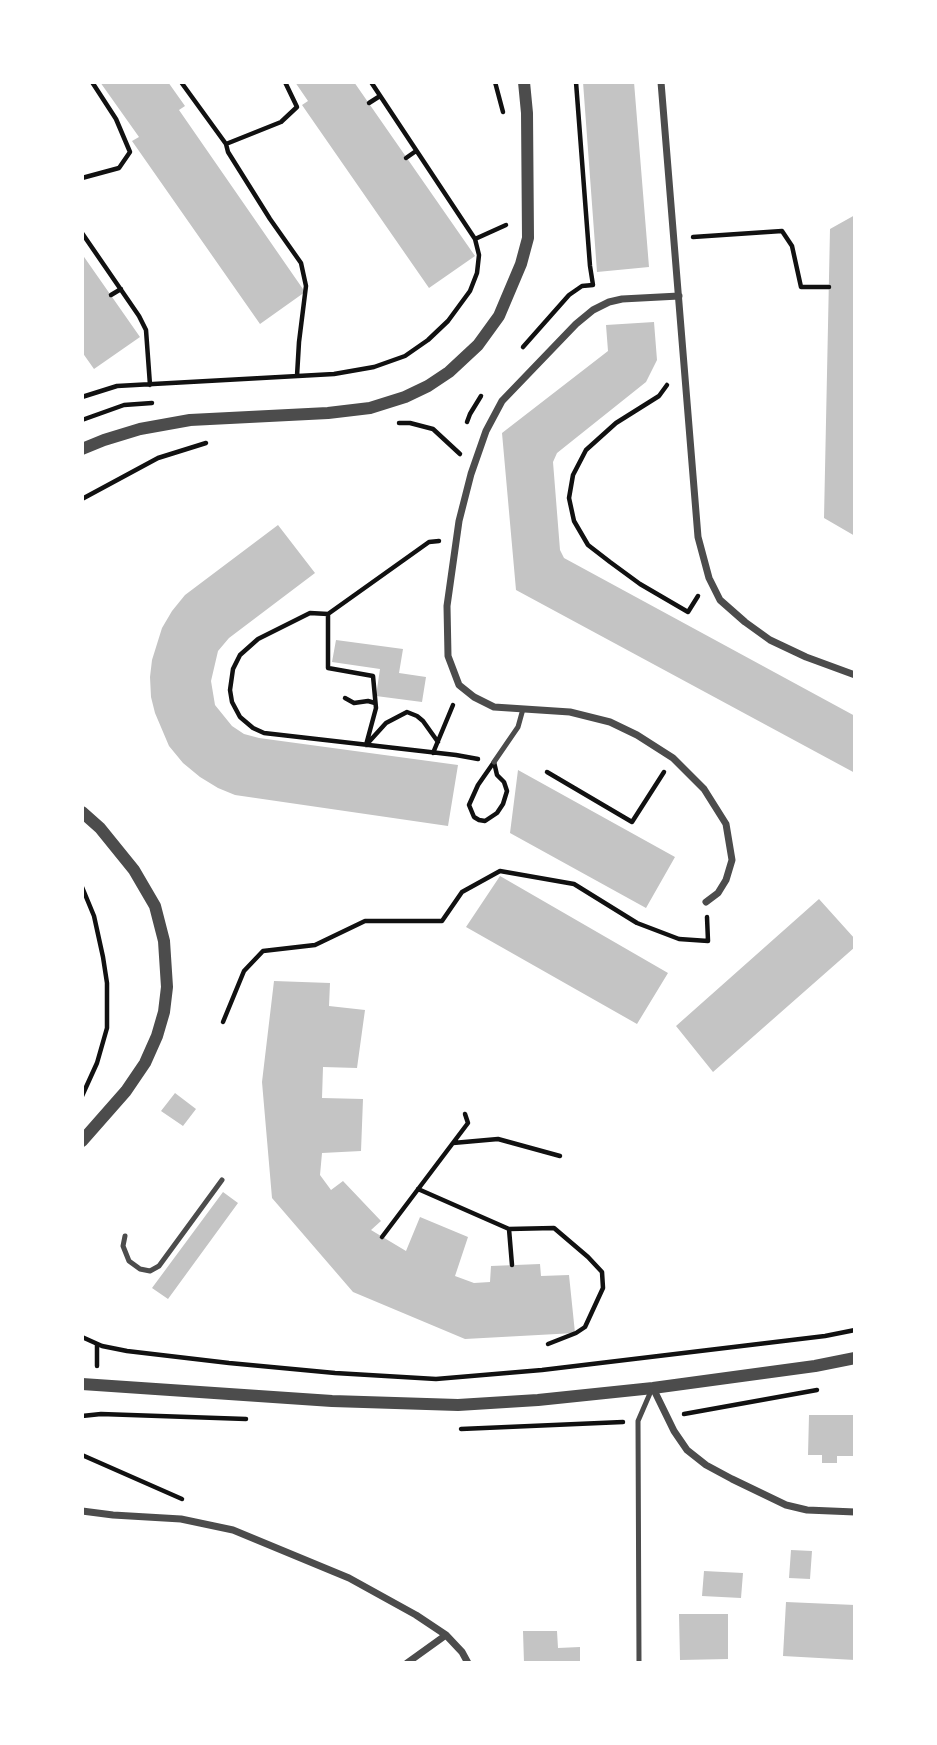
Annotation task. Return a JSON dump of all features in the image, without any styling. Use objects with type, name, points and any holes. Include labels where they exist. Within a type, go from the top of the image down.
[{"type":"street","points":[[82,449],[140,429],[190,420],[328,413],[370,408],[405,397],[449,372],[478,345],[499,316],[521,264],[528,237],[527,113],[524,82]]},
{"type":"street","points":[[661,82],[698,537],[709,578],[720,600],[770,640],[855,675]]},
{"type":"street","points":[[679,296],[622,299],[593,310],[576,324],[502,401],[486,432],[471,474],[459,521],[447,606],[448,656],[459,685],[474,697],[494,706],[570,712],[610,722],[637,735],[673,758],[704,789],[726,824],[732,860],[719,893],[706,902]]},
{"type":"street","points":[[82,812],[100,828],[134,870],[155,906],[163,941],[167,987],[164,1012],[145,1063],[127,1091],[82,1141]]},
{"type":"street","points":[[82,1384],[332,1401],[458,1405],[653,1388],[855,1358]]},
{"type":"street","points":[[653,1388],[666,1418],[687,1450],[706,1465],[786,1505],[817,1511],[855,1512]]},
{"type":"street","points":[[82,1511],[113,1516],[181,1518],[233,1530],[349,1578],[416,1615],[446,1635],[468,1663]]},
{"type":"street","points":[[407,1663],[446,1635]]},
{"type":"lane","points":[[494,762],[518,727],[523,709]]},
{"type":"lane","points":[[125,1236],[123,1246],[129,1261],[140,1269],[150,1271],[159,1266],[222,1180]]},
{"type":"lane","points":[[639,1663],[638,1421],[653,1388]]},
{"type":"path","points":[[82,178],[119,168],[130,152],[116,119],[92,82]]},
{"type":"path","points":[[181,82],[226,144],[228,152],[270,219],[301,263],[306,286],[297,376]]},
{"type":"path","points":[[226,144],[281,122],[297,107],[285,82]]},
{"type":"path","points":[[82,397],[117,386],[334,374],[374,367],[405,356],[428,340],[448,321],[470,291],[479,264],[475,239],[371,82]]},
{"type":"path","points":[[495,82],[505,123]]},
{"type":"path","points":[[576,82],[593,285]]},
{"type":"path","points":[[369,103],[380,96]]},
{"type":"path","points":[[407,158],[416,150]]},
{"type":"path","points":[[444,212],[452,206]]},
{"type":"path","points":[[475,239],[510,223],[509,235]]},
{"type":"path","points":[[674,239],[782,231],[792,246],[801,287],[829,288]]},
{"type":"path","points":[[83,235],[146,330],[150,384]]},
{"type":"path","points":[[111,295],[121,289]]},
{"type":"path","points":[[669,383],[659,396],[616,423],[586,450],[573,475],[569,498],[575,521],[588,545],[640,584],[688,611],[709,578]]},
{"type":"path","points":[[82,421],[124,405],[159,402]]},
{"type":"path","points":[[390,425],[402,423],[433,429],[460,455]]},
{"type":"path","points":[[82,499],[158,458],[214,441]]},
{"type":"path","points":[[366,745],[376,708],[373,676],[328,668],[328,614],[310,613],[258,639],[240,655],[233,669],[230,690],[232,702],[240,718],[253,729],[264,733],[366,745],[433,752],[494,762]]},
{"type":"path","points":[[345,698],[354,703],[376,703]]},
{"type":"path","points":[[433,752],[455,702]]},
{"type":"path","points":[[366,745],[386,723],[407,712],[418,716],[438,742]]},
{"type":"path","points":[[547,772],[632,821],[673,758]]},
{"type":"path","points":[[494,762],[497,775],[504,782],[507,791],[497,813],[485,821],[474,817],[469,806],[478,785],[494,762]]},
{"type":"path","points":[[223,1022],[244,971],[263,951],[315,946],[365,921],[442,921],[462,892],[500,871],[574,884],[637,923],[679,939],[708,942],[706,902]]},
{"type":"path","points":[[82,887],[93,916],[107,982],[107,1027],[97,1063],[82,1096]]},
{"type":"path","points":[[382,1237],[468,1123],[466,1114]]},
{"type":"path","points":[[452,1143],[498,1139],[560,1156]]},
{"type":"path","points":[[418,1189],[509,1229],[554,1228],[602,1272],[603,1288],[585,1326],[576,1333],[548,1344]]},
{"type":"path","points":[[509,1229],[512,1265]]},
{"type":"path","points":[[82,1338],[102,1346],[127,1351],[335,1373],[436,1379],[556,1368],[825,1336],[855,1330]]},
{"type":"path","points":[[82,1455],[189,1502]]},
{"type":"building","points":[[100,82],[168,82],[185,106],[179,110],[305,292],[260,324],[132,141],[139,137]]},
{"type":"building","points":[[295,82],[354,82],[475,256],[429,288],[302,105],[308,101]]},
{"type":"building","points":[[583,82],[634,82],[649,267],[597,272]]},
{"type":"building","points":[[855,215],[855,536],[824,518],[830,229]]},
{"type":"building","points":[[82,254],[140,337],[94,369],[82,352]]},
{"type":"building","points":[[654,322],[657,360],[646,382],[557,453],[553,462],[560,550],[564,558],[855,716],[855,773],[516,590],[502,433],[608,351],[606,325]]},
{"type":"building","points":[[278,525],[315,573],[229,638],[218,651],[211,681],[215,705],[232,726],[244,734],[259,738],[458,765],[448,826],[235,795],[200,777],[183,763],[169,746],[151,697],[152,660],[162,628],[185,595]]},
{"type":"building","points":[[336,640],[403,649],[399,673],[426,677],[422,702],[376,696],[380,669],[332,662]]},
{"type":"building","points":[[518,770],[675,857],[646,908],[510,833]]},
{"type":"building","points":[[500,876],[668,973],[637,1024],[466,927]]},
{"type":"building","points":[[819,899],[855,939],[855,947],[713,1072],[676,1026]]},
{"type":"building","points":[[274,981],[330,983],[329,1006],[365,1010],[357,1068],[323,1067],[322,1098],[363,1099],[361,1151],[322,1153],[320,1175],[331,1190],[343,1181],[381,1221],[371,1230],[406,1251],[420,1217],[468,1237],[455,1276],[474,1283],[490,1282],[491,1266],[540,1264],[541,1276],[569,1275],[575,1333],[465,1339],[353,1292],[272,1198],[262,1082]]},
{"type":"building","points":[[175,1093],[196,1109],[183,1126],[161,1111]]},
{"type":"building","points":[[223,1192],[238,1203],[168,1299],[152,1288]]},
{"type":"building","points":[[809,1415],[855,1415],[855,1456],[837,1456],[837,1463],[822,1463],[822,1455],[808,1455]]},
{"type":"building","points":[[791,1550],[812,1551],[810,1579],[789,1578]]},
{"type":"building","points":[[704,1571],[743,1573],[741,1598],[702,1596]]},
{"type":"building","points":[[786,1602],[855,1605],[855,1660],[783,1656]]},
{"type":"building","points":[[679,1614],[728,1614],[728,1659],[680,1660]]},
{"type":"building","points":[[523,1631],[557,1631],[558,1648],[580,1647],[580,1663],[524,1663]]}]
